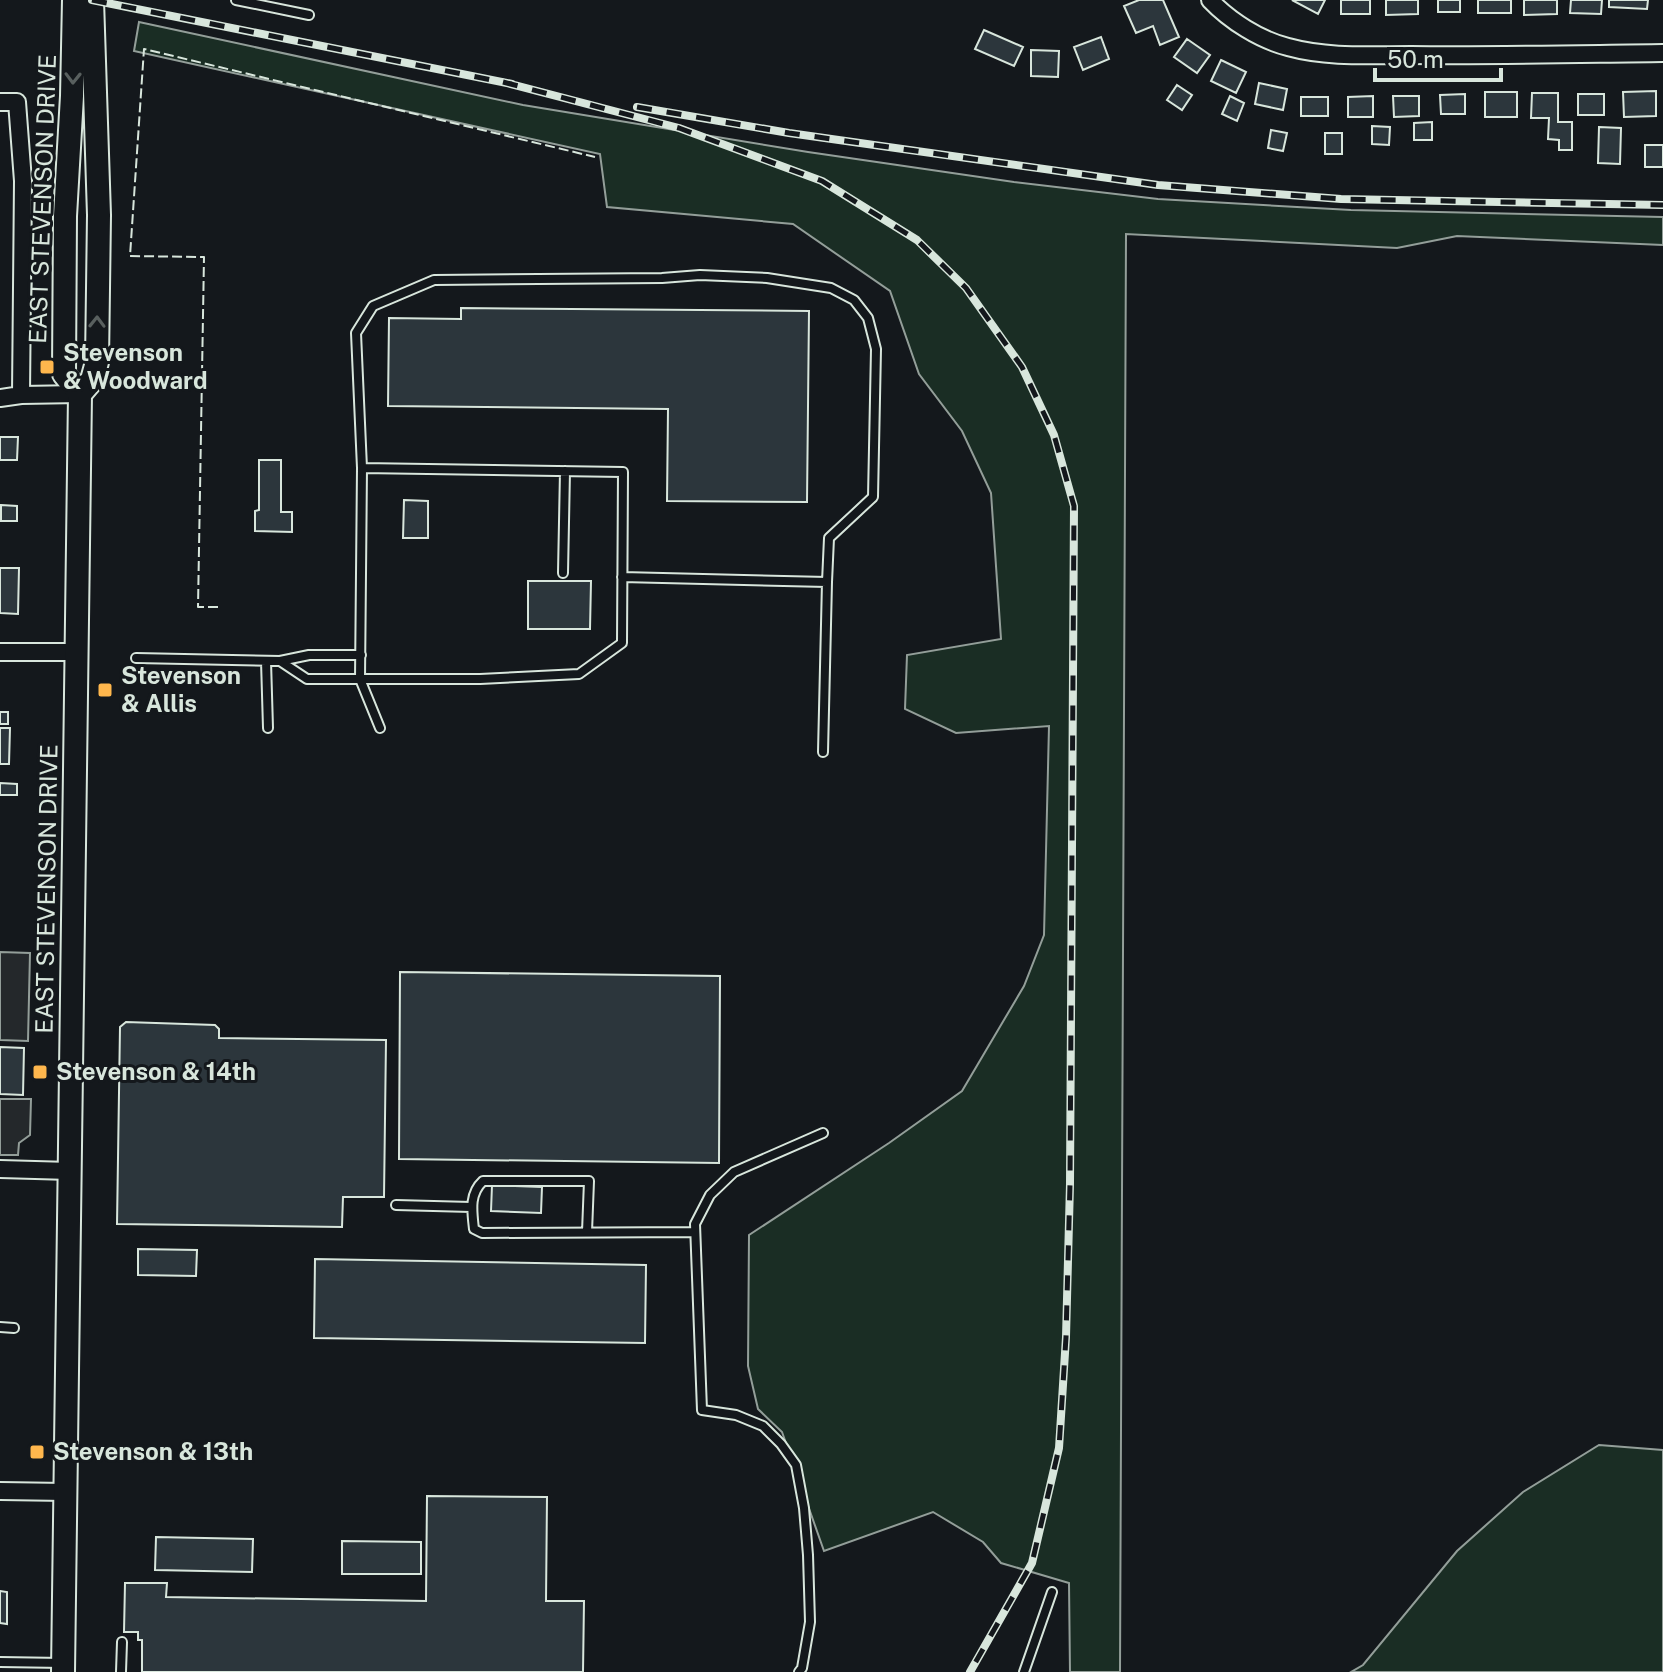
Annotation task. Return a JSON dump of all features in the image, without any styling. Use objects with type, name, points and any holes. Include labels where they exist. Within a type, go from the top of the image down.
[{"type":"main road","name":"EAST STEVENSON DRIVE","points":[[63,1667],[80,394],[64,374],[65,216],[74,0]]},
{"type":"main road","name":"EAST STEVENSON DRIVE","points":[[80,394],[92,380],[97,362],[99,215],[92,0]]},
{"type":"street","points":[[1210,0],[1258,35],[1285,47],[1314,53],[1663,53]]},
{"type":"street","name":"EAST STEVENSON DRIVE","points":[[8,102],[23,181],[21,395]]},
{"type":"street","points":[[0,398],[80,394]]},
{"type":"street","points":[[0,652],[76,652]]},
{"type":"street","points":[[0,1169],[70,1171]]},
{"type":"street","points":[[0,1491],[66,1492]]},
{"type":"lane","points":[[236,0],[309,15]]},
{"type":"lane","points":[[380,728],[360,679],[362,468],[356,333],[373,306],[434,280],[700,275],[767,278],[831,288],[854,300],[868,318],[876,349],[873,497],[829,538],[823,752]]},
{"type":"lane","points":[[280,661],[307,679],[480,679],[579,674],[622,643],[623,472],[362,468]]},
{"type":"lane","points":[[563,573],[565,471]]},
{"type":"lane","points":[[622,577],[827,582]]},
{"type":"lane","points":[[136,658],[280,661],[309,655],[361,655]]},
{"type":"lane","points":[[266,661],[268,728]]},
{"type":"lane","points":[[799,1672],[810,1622],[805,1524],[796,1465],[763,1426],[736,1415],[702,1410],[695,1224],[710,1195],[734,1172],[823,1133]]},
{"type":"lane","points":[[587,1232],[589,1181],[483,1181],[475,1188],[471,1207],[474,1229],[482,1233],[695,1232]]},
{"type":"lane","points":[[396,1205],[471,1207]]},
{"type":"lane","points":[[0,1327],[14,1328]]},
{"type":"lane","points":[[1024,1672],[1052,1592]]},
{"type":"lane","points":[[121,1672],[122,1642]]},
{"type":"lane","points":[[0,1662],[63,1667]]},
{"type":"green space","points":[[139,22],[523,105],[1014,182],[1158,199],[1351,210],[1663,217],[1663,245],[1457,236],[1397,248],[1126,234],[1120,1672],[1070,1672],[1069,1583],[1001,1563],[983,1542],[933,1512],[824,1551],[782,1432],[758,1409],[748,1366],[749,1235],[962,1091],[1024,986],[1044,935],[1049,726],[956,733],[905,709],[907,655],[1001,639],[991,493],[962,431],[919,374],[890,291],[793,224],[607,207],[600,154],[134,51]]},
{"type":"green space","points":[[1599,1445],[1663,1450],[1663,1672],[1351,1672],[1363,1665],[1457,1551],[1523,1492]]},
{"type":"shaded area","points":[[0,952],[30,953],[28,1041],[0,1040]]},
{"type":"shaded area","points":[[0,1099],[31,1099],[30,1135],[19,1143],[18,1155],[0,1155]]},
{"type":"building","points":[[1139,0],[1163,0],[1179,37],[1160,45],[1153,26],[1136,33],[1124,6]]},
{"type":"building","points":[[1292,0],[1325,0],[1318,14]]},
{"type":"building","points":[[1341,0],[1370,0],[1370,14],[1341,14]]},
{"type":"building","points":[[1386,0],[1418,0],[1418,14],[1386,15]]},
{"type":"building","points":[[1438,0],[1460,0],[1460,12],[1438,12]]},
{"type":"building","points":[[1478,0],[1511,0],[1511,13],[1478,13]]},
{"type":"building","points":[[1524,0],[1557,0],[1557,14],[1524,15]]},
{"type":"building","points":[[1571,0],[1602,0],[1601,14],[1570,13]]},
{"type":"building","points":[[1609,0],[1648,0],[1647,9],[1609,7]]},
{"type":"building","points":[[984,30],[1023,47],[1014,66],[975,49]]},
{"type":"building","points":[[1101,37],[1109,59],[1083,70],[1074,47]]},
{"type":"building","points":[[1187,39],[1210,55],[1197,73],[1174,57]]},
{"type":"building","points":[[1031,50],[1059,51],[1058,77],[1031,76]]},
{"type":"building","points":[[1221,60],[1246,72],[1236,93],[1211,81]]},
{"type":"building","points":[[1259,83],[1287,89],[1283,110],[1255,104]]},
{"type":"building","points":[[1177,85],[1192,95],[1182,110],[1167,100]]},
{"type":"building","points":[[1656,91],[1656,116],[1624,117],[1623,92]]},
{"type":"building","points":[[1485,92],[1517,92],[1517,117],[1485,117]]},
{"type":"building","points":[[1532,93],[1558,93],[1558,122],[1572,122],[1572,150],[1559,150],[1559,140],[1548,139],[1549,118],[1531,118]]},
{"type":"building","points":[[1465,94],[1465,114],[1441,114],[1440,95]]},
{"type":"building","points":[[1578,94],[1604,94],[1604,115],[1578,115]]},
{"type":"building","points":[[1230,96],[1244,103],[1237,121],[1222,114]]},
{"type":"building","points":[[1373,96],[1373,117],[1348,117],[1348,97]]},
{"type":"building","points":[[1393,96],[1419,96],[1419,116],[1394,117]]},
{"type":"building","points":[[1301,97],[1328,97],[1328,116],[1301,116]]},
{"type":"building","points":[[1432,122],[1432,140],[1414,140],[1414,123]]},
{"type":"building","points":[[1372,126],[1390,127],[1389,145],[1372,144]]},
{"type":"building","points":[[1599,127],[1621,128],[1620,164],[1598,163]]},
{"type":"building","points":[[1271,130],[1287,133],[1283,151],[1268,148]]},
{"type":"building","points":[[1325,133],[1342,133],[1342,154],[1325,154]]},
{"type":"building","points":[[1645,145],[1663,145],[1663,167],[1645,167]]},
{"type":"building","points":[[461,308],[809,311],[807,502],[667,501],[668,409],[388,406],[389,318],[461,319]]},
{"type":"building","points":[[0,437],[18,437],[17,460],[0,460]]},
{"type":"building","points":[[259,460],[281,460],[281,512],[292,512],[292,532],[255,531],[255,511],[259,510]]},
{"type":"building","points":[[404,500],[428,501],[428,538],[403,538]]},
{"type":"building","points":[[1,505],[17,506],[17,521],[1,521]]},
{"type":"building","points":[[0,568],[19,568],[18,614],[0,613]]},
{"type":"building","points":[[528,581],[591,581],[590,629],[528,629]]},
{"type":"building","points":[[0,712],[8,712],[8,724],[0,724]]},
{"type":"building","points":[[0,728],[10,728],[9,764],[0,764]]},
{"type":"building","points":[[0,783],[17,784],[17,795],[0,795]]},
{"type":"building","points":[[400,972],[720,976],[719,1163],[399,1159]]},
{"type":"building","points":[[126,1022],[215,1025],[219,1029],[219,1038],[386,1040],[384,1197],[343,1197],[342,1227],[117,1224],[120,1027]]},
{"type":"building","points":[[0,1047],[24,1048],[23,1095],[0,1094]]},
{"type":"building","points":[[492,1185],[542,1187],[541,1213],[491,1211]]},
{"type":"building","points":[[138,1249],[197,1250],[196,1276],[138,1275]]},
{"type":"building","points":[[315,1259],[646,1265],[645,1343],[314,1338]]},
{"type":"building","points":[[427,1496],[547,1497],[546,1601],[584,1601],[583,1672],[142,1672],[142,1640],[138,1640],[138,1632],[124,1632],[125,1583],[167,1583],[166,1597],[426,1601]]},
{"type":"building","points":[[156,1537],[253,1539],[252,1572],[155,1570]]},
{"type":"building","points":[[342,1541],[421,1542],[421,1574],[342,1574]]},
{"type":"building","points":[[0,1591],[7,1592],[7,1624],[0,1623]]},
{"type":"railway","points":[[92,0],[512,84]]},
{"type":"railway","points":[[503,82],[679,128],[822,181],[917,240],[966,288],[1022,367],[1054,435],[1074,506],[1070,1184],[1059,1448],[1032,1563],[970,1672]]},
{"type":"railway","points":[[637,107],[789,133],[1158,185],[1341,199],[1663,205]]},
{"type":"fence","points":[[218,607],[198,607],[204,257],[130,256],[144,49],[595,157]]},
{"type":"place","name":"Stevenson & Woodward","points":[[47,367]]},
{"type":"place","name":"Stevenson & Allis","points":[[105,690]]},
{"type":"place","name":"Stevenson & 14th","points":[[40,1072]]},
{"type":"place","name":"Stevenson & 13th","points":[[37,1452]]}]
